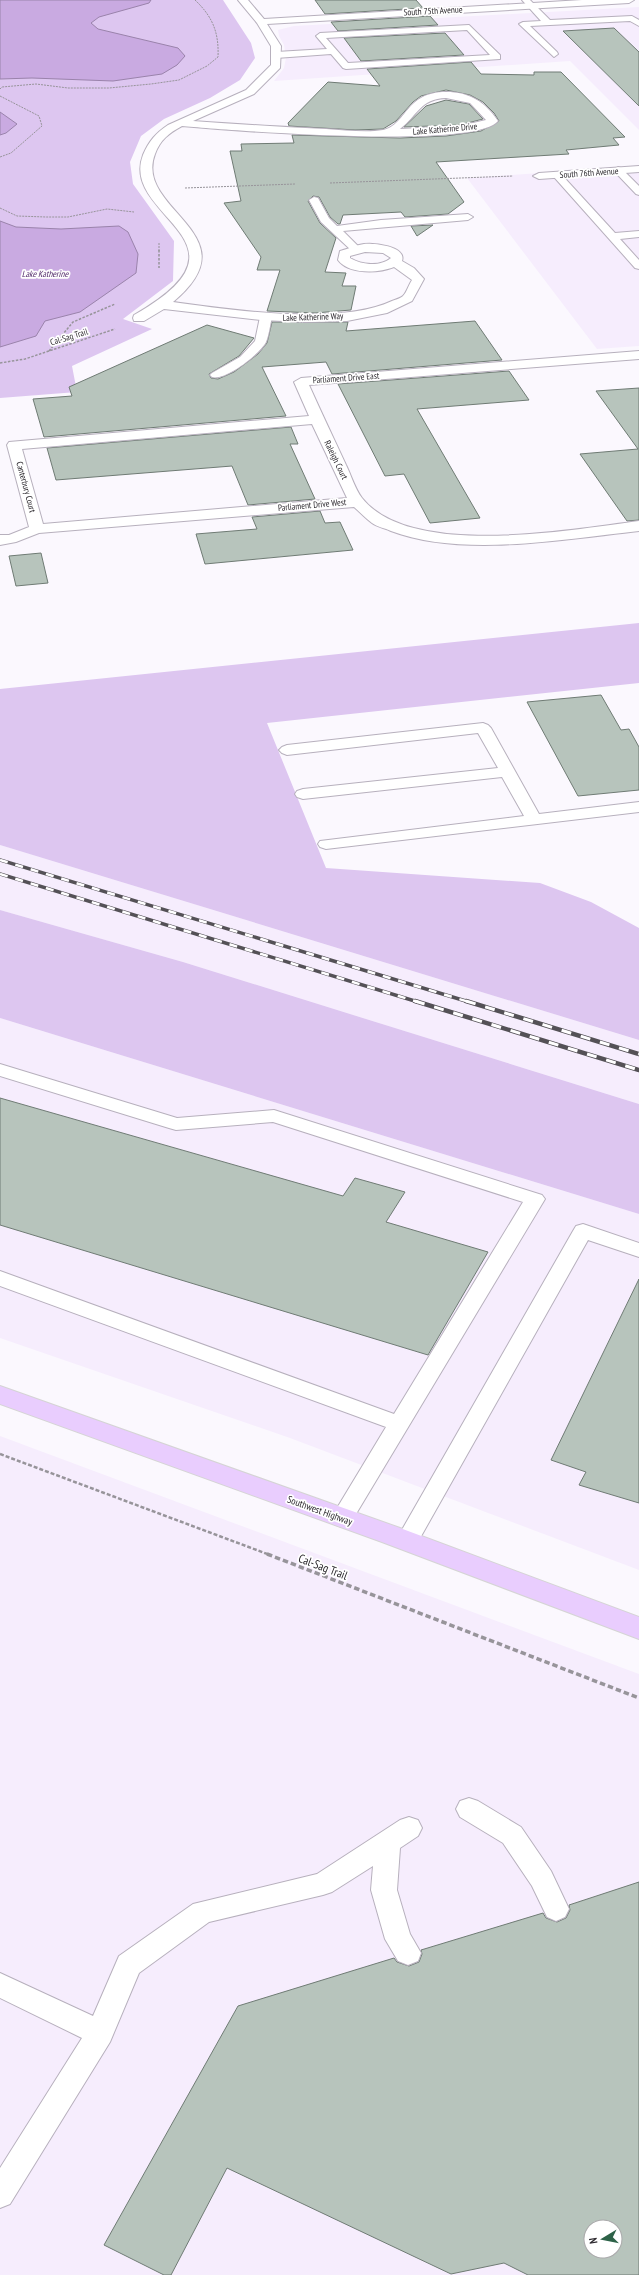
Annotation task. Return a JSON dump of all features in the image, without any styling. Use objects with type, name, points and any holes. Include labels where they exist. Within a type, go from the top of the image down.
[{"type":"main road","name":"Southwest Highway","points":[[0,1395],[407,1541],[639,1628]]},
{"type":"street","points":[[139,318],[164,305],[184,287],[192,274],[196,258],[191,241],[183,226],[153,190],[146,168],[149,156],[157,138],[180,123],[252,91],[276,66],[276,46],[261,22],[243,0]]},
{"type":"street","name":"South 75th Avenue","points":[[261,22],[529,3],[629,0]]},
{"type":"street","points":[[375,5],[383,14]]},
{"type":"street","name":"Lake Katherine Drive","points":[[180,123],[305,133],[386,133],[470,128],[481,126],[493,121],[475,101],[463,97],[429,97],[421,101],[399,127],[386,133]]},
{"type":"street","name":"South 76th Avenue","points":[[539,176],[639,169]]},
{"type":"street","name":"Lake Katherine Way","points":[[164,305],[266,318],[339,317],[384,311],[397,306],[410,297],[417,286],[418,279],[410,271],[395,262],[397,256],[388,250],[373,248],[356,249]]},
{"type":"street","points":[[356,249],[344,254],[344,260],[355,265],[368,267],[382,266],[395,262]]},
{"type":"street","name":"Parliament Drive East","points":[[317,419],[301,382],[639,355]]},
{"type":"street","name":"Canterbury Court","points":[[37,529],[14,445],[317,419]]},
{"type":"street","name":"Raleigh Court","points":[[317,419],[356,502]]},
{"type":"street","name":"Parliament Drive West","points":[[0,540],[11,538],[37,529],[356,502],[374,518],[393,528],[423,537],[450,540],[510,538],[639,526]]},
{"type":"lane","points":[[529,3],[548,23]]},
{"type":"lane","points":[[409,12],[422,30]]},
{"type":"lane","points":[[554,54],[523,24],[632,18],[639,24]]},
{"type":"lane","points":[[469,27],[497,57],[346,66],[333,52],[320,36],[469,27]]},
{"type":"lane","points":[[276,55],[333,52]]},
{"type":"lane","points":[[618,170],[639,192]]},
{"type":"lane","points":[[558,175],[639,266]]},
{"type":"lane","points":[[314,200],[326,220],[356,249]]},
{"type":"lane","points":[[334,229],[381,223],[468,217]]},
{"type":"lane","points":[[612,236],[639,234]]},
{"type":"lane","points":[[216,375],[244,360],[260,342],[266,318]]},
{"type":"lane","points":[[286,750],[483,728],[534,820]]},
{"type":"lane","points":[[303,794],[508,772]]},
{"type":"lane","points":[[326,844],[639,807]]},
{"type":"lane","points":[[0,1070],[176,1124],[274,1116],[535,1199],[342,1518]]},
{"type":"lane","points":[[407,1541],[583,1231],[639,1250]]},
{"type":"lane","points":[[0,1278],[400,1424]]},
{"type":"lane","points":[[469,1809],[512,1835],[542,1879],[556,1909]]},
{"type":"lane","points":[[0,2194],[100,2033],[129,1965],[202,1912],[323,1884],[409,1828]]},
{"type":"lane","points":[[387,1842],[384,1890],[398,1939],[408,1953]]},
{"type":"lane","points":[[0,1985],[100,2033]]},
{"type":"path","points":[[0,89],[2,87],[36,84],[68,88],[109,88],[179,80],[207,66],[218,57],[219,36],[206,9],[195,0]]},
{"type":"path","points":[[0,96],[39,116],[42,126],[10,153],[0,157]]},
{"type":"path","points":[[327,183],[513,176]]},
{"type":"path","points":[[153,190],[298,184]]},
{"type":"path","points":[[0,208],[17,216],[68,217],[107,209],[137,212]]},
{"type":"path","points":[[158,274],[160,257],[159,237]]},
{"type":"path","points":[[49,351],[73,322],[104,310],[121,301]]},
{"type":"path","name":"Cal-Sag Trail","points":[[0,363],[25,359],[92,338],[139,318]]},
{"type":"path","name":"Cal-Sag Trail","points":[[0,1454],[436,1618],[639,1698]]},
{"type":"shaded area","points":[[0,0],[223,0],[251,43],[255,58],[240,80],[210,98],[164,119],[141,136],[130,162],[133,184],[174,241],[173,281],[123,319],[152,329],[72,366],[77,392],[0,398]]},
{"type":"shaded area","points":[[639,7],[639,130],[570,61],[274,81],[284,68],[286,58],[284,45],[279,36],[278,30],[294,26]]},
{"type":"shaded area","points":[[639,166],[639,346],[597,349],[467,178]]},
{"type":"shaded area","points":[[639,623],[639,683],[267,723],[326,868],[540,883],[591,902],[639,928],[639,1040],[0,845],[0,689]]},
{"type":"shaded area","points":[[0,845],[639,1040],[639,1104],[183,962],[0,910]]},
{"type":"shaded area","points":[[0,910],[183,962],[639,1104],[639,1214],[0,1018]]},
{"type":"shaded area","points":[[0,1018],[639,1214],[639,1570],[290,1438],[0,1338]]},
{"type":"shaded area","points":[[0,1436],[639,1674],[639,2275],[0,2275]]},
{"type":"water","points":[[0,0],[151,0],[149,3],[99,17],[91,23],[98,29],[178,48],[185,56],[177,65],[162,74],[113,81],[32,78],[0,79]]},
{"type":"water","points":[[0,112],[17,124],[6,133],[0,135]]},
{"type":"water","name":"Lake Katherine","points":[[0,221],[16,227],[61,229],[119,226],[128,232],[138,254],[136,273],[80,312],[45,321],[36,336],[0,347]]},
{"type":"building","points":[[315,0],[416,0],[423,8],[325,14]]},
{"type":"building","points":[[430,16],[438,25],[338,31],[331,22]]},
{"type":"building","points":[[614,28],[639,52],[639,106],[563,31]]},
{"type":"building","points":[[445,33],[464,55],[361,61],[344,38]]},
{"type":"building","points":[[471,62],[481,74],[534,75],[534,72],[561,72],[625,137],[613,138],[619,145],[566,150],[569,154],[436,162],[464,202],[448,214],[405,217],[401,212],[343,215],[340,224],[338,224],[330,217],[319,197],[313,196],[308,201],[320,223],[336,238],[325,272],[346,273],[342,286],[356,286],[351,310],[315,313],[267,311],[280,270],[257,270],[261,257],[224,203],[241,201],[230,151],[242,151],[241,144],[294,143],[292,135],[400,138],[446,136],[481,131],[499,121],[494,113],[483,102],[470,95],[446,90],[421,96],[413,102],[396,121],[383,129],[355,130],[289,126],[288,123],[328,82],[380,86],[367,69]]},
{"type":"building","points":[[446,100],[469,104],[483,119],[460,125],[404,127],[426,106]]},
{"type":"building","points":[[433,225],[417,236],[411,226]]},
{"type":"building","points":[[475,321],[502,360],[332,374],[326,362],[262,367],[286,416],[44,437],[33,399],[72,396],[69,387],[207,325],[254,338],[239,356],[209,374],[211,378],[218,379],[234,372],[258,354],[267,343],[272,322],[348,322],[346,331]]},
{"type":"building","points":[[509,371],[529,400],[417,409],[480,518],[430,523],[404,474],[385,476],[338,384]]},
{"type":"building","points":[[639,388],[639,520],[627,521],[580,454],[638,449],[596,391]]},
{"type":"building","points":[[291,427],[298,444],[290,444],[315,499],[248,505],[232,466],[56,480],[47,448]]},
{"type":"building","points":[[320,511],[325,523],[340,522],[353,550],[205,564],[196,534],[257,529],[252,517]]},
{"type":"building","points":[[41,553],[48,583],[16,586],[9,556]]},
{"type":"building","points":[[601,695],[621,730],[629,729],[639,747],[639,790],[578,796],[527,702]]},
{"type":"building","points":[[0,1098],[343,1196],[355,1178],[405,1192],[386,1222],[488,1252],[428,1355],[0,1225]]},
{"type":"building","points":[[639,1279],[639,1503],[579,1485],[586,1472],[551,1460]]},
{"type":"building","points":[[639,1882],[639,2275],[528,2275],[504,2263],[451,2274],[227,2168],[171,2275],[164,2275],[104,2245],[238,2006],[394,1958],[397,1962],[409,1966],[419,1962],[422,1954],[421,1950],[543,1913],[546,1918],[557,1922],[566,1918],[570,1910],[569,1905]]},
{"type":"railway","points":[[0,860],[469,1002]]},
{"type":"railway","points":[[0,874],[418,1002]]},
{"type":"railway","points":[[415,1001],[639,1070]]},
{"type":"railway","points":[[466,1001],[639,1054]]}]
